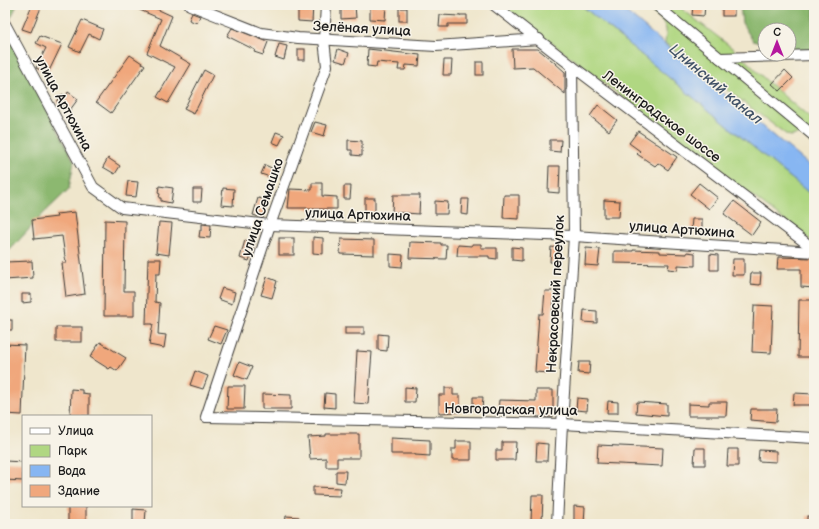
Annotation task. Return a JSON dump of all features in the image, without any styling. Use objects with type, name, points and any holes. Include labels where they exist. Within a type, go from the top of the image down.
[{"type":"street","name":"Зелёная улица","points":[[190,5],[261,33],[298,38],[436,46],[539,39]]},
{"type":"street","name":"улица Семашко","points":[[206,416],[270,225],[327,66],[324,40],[326,5]]},
{"type":"street","name":"Ленинградское шоссе","points":[[494,5],[572,66],[814,248]]},
{"type":"street","points":[[656,5],[814,136]]},
{"type":"street","name":"улица Артюхина","points":[[5,24],[93,187],[122,208],[270,225],[574,236],[814,252]]},
{"type":"street","points":[[720,58],[814,55]]},
{"type":"street","name":"Некрасовский переулок","points":[[557,524],[574,236],[572,66]]},
{"type":"street","name":"Новгородская улица","points":[[206,416],[562,424],[814,438]]},
{"type":"green space","points":[[5,5],[17,5],[5,30]]},
{"type":"green space","points":[[502,5],[581,5],[814,197],[814,243]]},
{"type":"green space","points":[[644,5],[677,5],[736,51],[770,84],[814,122],[814,146],[800,134],[791,136],[787,135],[665,43],[665,26],[657,16]]},
{"type":"green space","points":[[740,5],[814,5],[814,50],[797,51],[797,22],[757,22],[757,42],[753,41],[742,23]]},
{"type":"green space","points":[[5,30],[74,161],[69,189],[44,213],[10,250],[5,253]]},
{"type":"water","points":[[581,5],[618,5],[814,169],[814,197]]},
{"type":"building","points":[[32,5],[42,5],[31,32],[22,29]]},
{"type":"building","points":[[128,5],[148,5],[172,16],[160,46],[191,64],[168,103],[157,97],[175,67],[147,53],[161,19]]},
{"type":"building","points":[[298,5],[313,5],[312,22],[298,21]]},
{"type":"building","points":[[341,5],[355,5],[356,18],[341,19]]},
{"type":"building","points":[[370,5],[386,5],[385,20],[370,19]]},
{"type":"building","points":[[693,5],[705,5],[704,16],[692,15]]},
{"type":"building","points":[[722,5],[734,5],[734,16],[722,16]]},
{"type":"building","points":[[399,8],[407,8],[407,21],[399,21]]},
{"type":"building","points":[[192,13],[200,16],[197,23],[189,20]]},
{"type":"building","points":[[440,15],[467,15],[467,24],[448,24],[448,27],[439,27]]},
{"type":"building","points":[[82,20],[103,29],[99,39],[89,34],[80,52],[69,47]]},
{"type":"building","points":[[232,28],[268,42],[263,55],[254,52],[255,50],[227,36]]},
{"type":"building","points":[[40,36],[62,44],[48,73],[36,68],[46,48],[36,43]]},
{"type":"building","points":[[279,44],[287,46],[284,60],[275,57]]},
{"type":"building","points":[[298,49],[305,49],[305,60],[298,60]]},
{"type":"building","points":[[338,49],[349,53],[345,63],[335,60]]},
{"type":"building","points":[[368,49],[420,55],[419,66],[406,65],[405,70],[398,70],[399,64],[377,62],[376,67],[367,66]]},
{"type":"building","points":[[512,49],[538,49],[555,63],[565,72],[565,94],[533,67],[513,68]]},
{"type":"building","points":[[130,55],[145,65],[111,113],[96,102]]},
{"type":"building","points":[[444,60],[452,60],[451,75],[443,75]]},
{"type":"building","points":[[476,62],[483,62],[483,75],[476,75]]},
{"type":"building","points":[[204,70],[213,75],[194,114],[184,109]]},
{"type":"building","points":[[785,70],[793,78],[780,91],[772,84]]},
{"type":"building","points":[[68,92],[78,99],[70,110],[57,102],[62,94],[66,96]]},
{"type":"building","points":[[598,105],[617,120],[609,131],[590,116]]},
{"type":"building","points":[[315,122],[327,125],[324,136],[311,132]]},
{"type":"building","points":[[638,131],[677,157],[668,170],[658,163],[655,166],[637,154],[640,151],[629,143]]},
{"type":"building","points":[[276,132],[284,135],[279,145],[272,142]]},
{"type":"building","points":[[348,140],[362,141],[362,156],[352,155],[352,150],[348,150]]},
{"type":"building","points":[[550,140],[561,140],[560,152],[550,151]]},
{"type":"building","points":[[108,158],[120,166],[115,174],[103,167]]},
{"type":"building","points":[[265,165],[276,170],[273,178],[261,174]]},
{"type":"building","points":[[549,166],[560,166],[559,193],[548,192]]},
{"type":"building","points":[[128,181],[138,182],[136,197],[126,196]]},
{"type":"building","points":[[312,183],[322,183],[322,196],[337,197],[337,209],[288,208],[290,189],[312,190]]},
{"type":"building","points":[[699,183],[718,198],[709,209],[690,194]]},
{"type":"building","points":[[159,186],[173,188],[171,203],[161,201],[161,198],[159,198],[160,194],[158,193]]},
{"type":"building","points":[[344,186],[351,186],[350,199],[344,199]]},
{"type":"building","points":[[223,188],[234,189],[233,206],[221,205]]},
{"type":"building","points":[[193,189],[202,189],[201,202],[193,202]]},
{"type":"building","points":[[393,195],[420,195],[419,214],[392,212]]},
{"type":"building","points":[[504,195],[519,195],[519,219],[503,218]]},
{"type":"building","points":[[258,198],[268,200],[263,218],[253,215]]},
{"type":"building","points":[[365,198],[375,198],[375,212],[365,212]]},
{"type":"building","points":[[462,199],[469,199],[468,215],[461,214]]},
{"type":"building","points":[[604,200],[620,201],[619,217],[604,217]]},
{"type":"building","points":[[435,201],[448,202],[447,214],[435,214]]},
{"type":"building","points":[[734,201],[761,222],[752,235],[724,214]]},
{"type":"building","points":[[75,212],[85,294],[66,297],[62,263],[66,263],[62,236],[34,239],[32,220],[57,217],[56,214]]},
{"type":"building","points":[[692,219],[702,219],[702,231],[691,230]]},
{"type":"building","points":[[105,220],[125,221],[124,291],[134,291],[134,316],[104,316]]},
{"type":"building","points":[[159,222],[172,223],[169,255],[156,253]]},
{"type":"building","points":[[202,224],[211,225],[210,238],[199,237],[200,230],[202,230]]},
{"type":"building","points":[[313,237],[323,238],[323,254],[313,253]]},
{"type":"building","points":[[279,238],[294,238],[294,255],[279,255]]},
{"type":"building","points":[[341,239],[374,240],[374,255],[340,254]]},
{"type":"building","points":[[245,240],[255,243],[249,261],[240,258]]},
{"type":"building","points":[[410,242],[441,243],[441,245],[447,245],[446,259],[409,258]]},
{"type":"building","points":[[472,244],[481,244],[481,248],[497,248],[497,259],[489,258],[489,256],[457,256],[458,245],[472,246]]},
{"type":"building","points":[[512,247],[522,248],[522,261],[512,260]]},
{"type":"building","points":[[551,247],[560,248],[559,263],[550,262]]},
{"type":"building","points":[[586,248],[600,249],[598,266],[585,265]]},
{"type":"building","points":[[614,251],[660,251],[660,253],[695,253],[695,266],[678,265],[678,270],[668,269],[669,264],[614,263]]},
{"type":"building","points":[[390,254],[403,255],[402,267],[390,266]]},
{"type":"building","points":[[710,254],[718,255],[718,270],[710,270]]},
{"type":"building","points":[[778,257],[814,258],[814,288],[801,287],[801,269],[777,269]]},
{"type":"building","points":[[148,259],[161,259],[160,274],[156,274],[155,302],[160,303],[158,334],[166,335],[164,348],[149,345],[153,324],[146,324]]},
{"type":"building","points":[[733,259],[744,259],[744,275],[732,275]]},
{"type":"building","points":[[32,261],[33,278],[5,280],[5,262]]},
{"type":"building","points":[[751,273],[761,273],[760,285],[750,284]]},
{"type":"building","points":[[267,277],[277,281],[272,298],[261,295]]},
{"type":"building","points":[[222,288],[235,292],[232,304],[218,299]]},
{"type":"building","points":[[545,291],[555,291],[551,326],[550,373],[535,372],[539,314],[543,314]]},
{"type":"building","points":[[22,294],[31,294],[31,302],[22,303]]},
{"type":"building","points":[[799,300],[814,300],[814,357],[798,357]]},
{"type":"building","points":[[754,305],[773,306],[771,353],[752,352]]},
{"type":"building","points":[[584,310],[597,311],[597,323],[583,322]]},
{"type":"building","points":[[5,320],[12,320],[12,330],[5,330]]},
{"type":"building","points":[[214,326],[227,330],[221,344],[208,339]]},
{"type":"building","points":[[56,327],[82,327],[82,342],[56,342]]},
{"type":"building","points":[[345,327],[364,327],[364,334],[345,334]]},
{"type":"building","points":[[378,334],[388,335],[387,351],[378,350]]},
{"type":"building","points":[[100,342],[126,358],[117,371],[111,367],[109,369],[90,357]]},
{"type":"building","points":[[5,344],[25,345],[22,415],[5,414]]},
{"type":"building","points":[[357,351],[372,352],[368,404],[354,403]]},
{"type":"building","points":[[239,362],[252,367],[247,380],[234,375]]},
{"type":"building","points":[[579,362],[590,362],[589,374],[578,373]]},
{"type":"building","points":[[195,371],[208,376],[203,389],[190,385]]},
{"type":"building","points":[[228,386],[245,386],[244,409],[227,409]]},
{"type":"building","points":[[405,387],[416,388],[415,402],[405,402]]},
{"type":"building","points":[[445,388],[453,388],[453,395],[460,395],[460,412],[439,413],[439,395],[445,395]]},
{"type":"building","points":[[71,389],[82,390],[82,393],[89,394],[89,415],[70,415]]},
{"type":"building","points":[[536,390],[553,390],[553,417],[536,417],[536,413],[498,411],[499,400],[536,401]]},
{"type":"building","points":[[325,393],[335,394],[335,408],[324,407]]},
{"type":"building","points":[[794,393],[814,394],[814,405],[793,405]]},
{"type":"building","points":[[262,394],[291,395],[291,409],[262,409]]},
{"type":"building","points":[[473,397],[483,397],[482,410],[473,410]]},
{"type":"building","points":[[577,398],[588,399],[587,411],[576,410]]},
{"type":"building","points":[[608,401],[618,402],[618,413],[607,413]]},
{"type":"building","points":[[637,402],[667,404],[667,416],[636,413]]},
{"type":"building","points":[[709,402],[727,402],[726,416],[688,416],[688,404],[709,405]]},
{"type":"building","points":[[751,409],[777,409],[776,422],[750,420]]},
{"type":"building","points":[[326,434],[359,434],[359,458],[337,458],[337,467],[326,467],[326,458],[310,459],[308,437],[326,436]]},
{"type":"building","points":[[391,438],[430,440],[430,456],[415,454],[391,454]]},
{"type":"building","points":[[456,441],[471,441],[471,460],[452,460],[452,449],[456,449]]},
{"type":"building","points":[[502,442],[516,442],[515,460],[496,460],[496,450],[502,450]]},
{"type":"building","points":[[537,443],[548,444],[547,461],[536,461]]},
{"type":"building","points":[[598,445],[663,448],[662,466],[597,463]]},
{"type":"building","points":[[695,448],[705,448],[705,465],[694,465]]},
{"type":"building","points":[[728,449],[738,449],[738,466],[727,466]]},
{"type":"building","points":[[759,450],[776,451],[776,462],[758,461]]},
{"type":"building","points":[[5,461],[22,462],[22,481],[5,480]]},
{"type":"building","points":[[336,471],[346,471],[345,483],[336,482]]},
{"type":"building","points":[[313,487],[341,488],[340,496],[313,495]]},
{"type":"building","points":[[532,495],[543,495],[542,522],[531,522]]},
{"type":"building","points":[[574,506],[585,507],[584,524],[574,524]]},
{"type":"building","points":[[68,507],[86,507],[86,524],[68,524]]},
{"type":"building","points":[[133,509],[146,510],[145,523],[133,522]]},
{"type":"building","points":[[286,516],[299,517],[299,524],[285,524]]},
{"type":"building","points":[[807,516],[814,516],[814,524],[807,524]]},
{"type":"water label","name":"Цнинский канал","points":[[716,84]]}]
